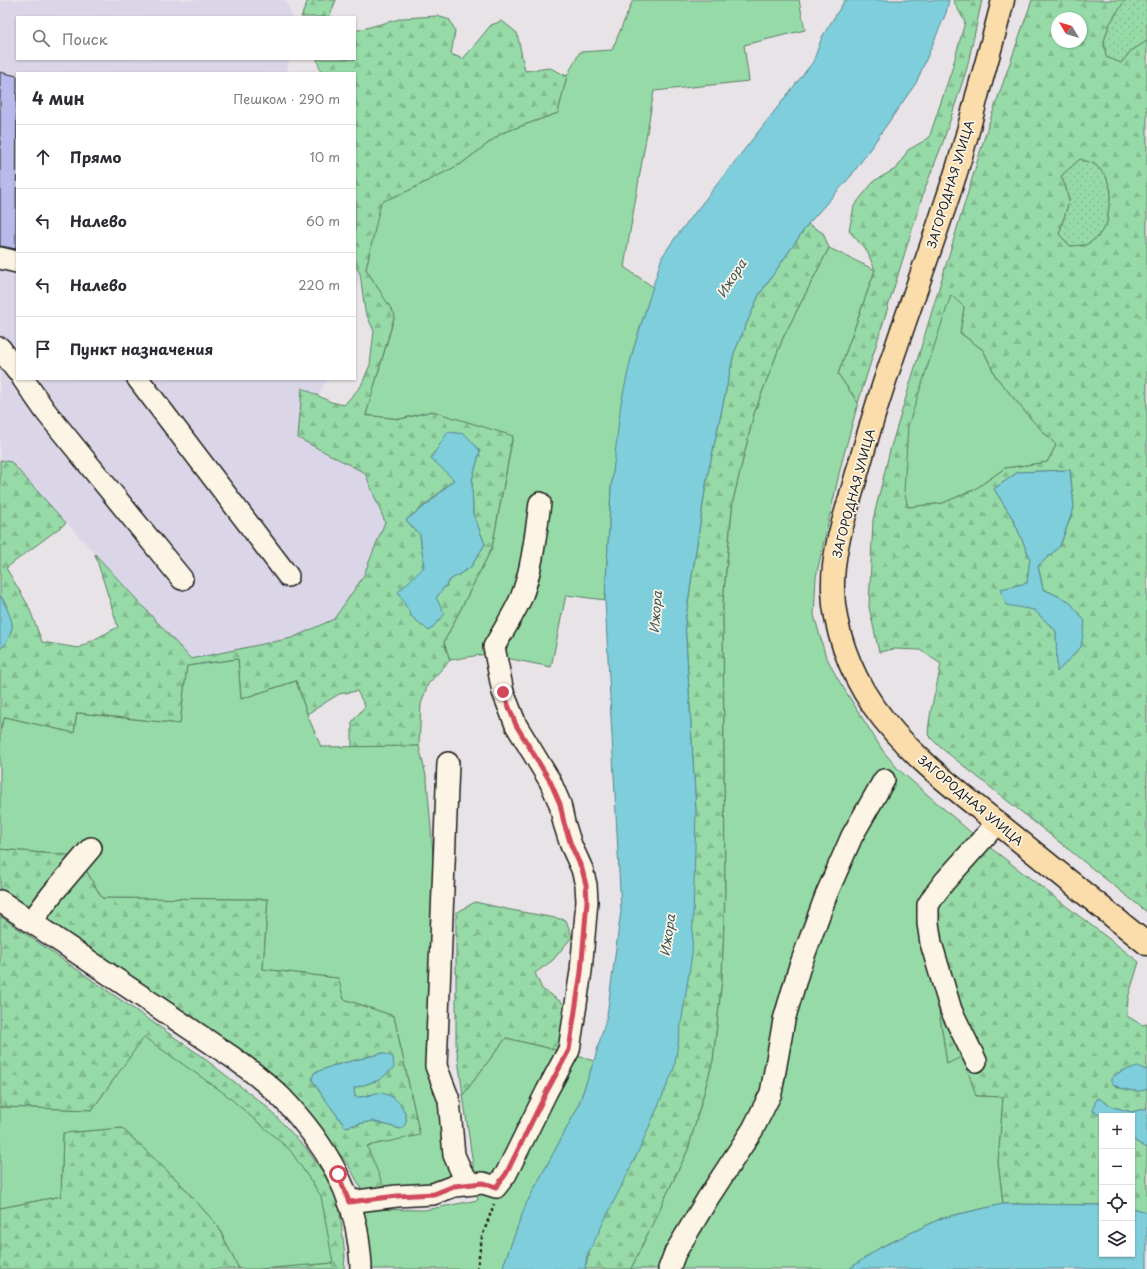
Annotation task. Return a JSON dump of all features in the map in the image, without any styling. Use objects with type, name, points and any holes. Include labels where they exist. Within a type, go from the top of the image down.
[{"type":"main road","name":"ЗАГОРОДНАЯ УЛИЦА","points":[[1003,0],[994,40],[958,165],[890,364],[863,451],[837,545],[833,591],[839,630],[848,659],[870,702],[903,742],[936,774],[1147,944]]},
{"type":"street","points":[[0,258],[16,262]]},
{"type":"street","points":[[0,348],[16,370]]},
{"type":"street","points":[[24,380],[46,412],[182,579]]},
{"type":"street","points":[[139,380],[288,576]]},
{"type":"street","points":[[349,1202],[397,1196],[434,1194],[454,1186],[471,1184],[483,1183],[496,1187],[506,1174],[569,1050],[581,972],[587,901],[586,885],[582,869],[571,845],[560,804],[550,781],[516,725],[503,692],[494,647],[521,598],[534,541],[540,503]]},
{"type":"street","points":[[448,763],[436,1066],[449,1100],[454,1155],[462,1173],[471,1184]]},
{"type":"street","points":[[669,1269],[675,1253],[708,1198],[753,1129],[771,1093],[784,1020],[799,969],[833,878],[852,836],[884,780]]},
{"type":"street","points":[[976,1061],[951,1010],[931,943],[928,923],[928,905],[945,881],[997,823]]},
{"type":"street","points":[[31,922],[52,894],[92,848]]},
{"type":"street","points":[[0,901],[232,1057],[263,1081],[290,1108],[316,1139],[338,1174],[349,1202],[358,1234],[361,1269]]},
{"type":"path","points":[[477,1269],[482,1237],[493,1209],[496,1187]]},
{"type":"shaded area","points":[[0,0],[285,0],[292,16],[16,16],[16,60],[289,60],[287,72],[16,72],[16,380],[327,380],[298,438],[365,473],[385,522],[363,577],[333,619],[292,638],[191,659],[11,462],[0,460]]},
{"type":"shaded area","points":[[356,267],[360,273],[356,289]]},
{"type":"green space","points":[[308,0],[336,0],[330,15],[331,16],[301,16]]},
{"type":"green space","points":[[633,0],[799,0],[805,30],[744,45],[749,81],[654,91],[624,267],[653,287],[632,354],[611,489],[605,600],[566,595],[551,667],[486,654],[450,660],[444,642],[492,548],[513,436],[432,411],[400,419],[366,415],[395,315],[366,269],[381,202],[410,190],[461,164],[502,133],[558,113],[567,76],[580,52],[612,50]]},
{"type":"green space","points":[[953,0],[982,0],[967,68],[942,145],[925,188],[858,403],[838,374],[875,270],[867,251],[849,231],[854,206],[874,181],[897,168],[908,150],[929,138],[952,69],[965,22]]},
{"type":"green space","points":[[1032,0],[1125,0],[1109,25],[1104,41],[1106,57],[1121,63],[1131,51],[1147,41],[1147,912],[940,747],[928,735],[931,708],[941,664],[920,650],[894,649],[879,652],[869,607],[873,520],[890,450],[988,126]],"holes":[[[1080,159],[1095,164],[1106,176],[1111,191],[1107,223],[1098,237],[1086,245],[1070,246],[1059,234],[1069,201],[1061,176]],[[964,307],[960,333],[983,350],[996,377],[1031,419],[1056,445],[1047,462],[1005,468],[975,489],[943,503],[908,507]],[[1070,470],[1074,508],[1060,546],[1038,566],[1043,589],[1069,601],[1058,671],[1056,631],[1034,610],[1002,589],[1027,583],[1030,558],[1013,519],[994,489],[1018,472]]]},
{"type":"green space","points":[[1124,0],[1147,1],[1147,41],[1131,51],[1121,63],[1106,57],[1104,41],[1109,25]]},
{"type":"green space","points":[[437,16],[450,20],[455,31],[451,54],[463,59],[491,25],[502,21],[517,33],[525,71],[550,68],[567,76],[558,113],[502,133],[461,164],[410,190],[382,202],[366,269],[395,314],[366,415],[400,419],[432,411],[513,435],[492,548],[444,642],[450,660],[428,684],[421,704],[419,746],[352,747],[352,722],[365,706],[357,691],[339,694],[307,714],[296,681],[241,699],[238,659],[187,666],[180,724],[77,713],[74,733],[5,717],[0,730],[0,649],[12,625],[4,601],[0,595],[0,460],[11,462],[66,523],[6,568],[28,605],[42,642],[78,648],[118,627],[95,554],[191,659],[292,638],[334,619],[363,577],[385,522],[365,473],[298,438],[302,388],[331,402],[344,405],[361,386],[370,365],[374,331],[365,311],[360,273],[356,267],[356,72],[321,72],[317,60],[356,60],[356,31],[403,18]],"holes":[[[480,451],[472,480],[473,514],[485,544],[471,567],[450,580],[436,598],[424,567],[420,535],[406,520],[445,487]]]},
{"type":"green space","points":[[1080,159],[1095,164],[1106,176],[1111,191],[1107,223],[1098,237],[1086,245],[1070,246],[1059,234],[1069,201],[1061,176]]},
{"type":"green space","points":[[808,224],[823,233],[829,248],[783,338],[754,414],[733,501],[723,602],[725,892],[722,980],[713,1061],[688,1150],[631,1269],[585,1269],[696,811],[685,622],[707,478],[734,353],[759,295]]},
{"type":"green space","points":[[829,248],[875,270],[838,374],[858,403],[841,465],[816,577],[814,615],[825,654],[836,676],[883,751],[898,769],[975,836],[924,894],[924,947],[939,1011],[947,1064],[963,1056],[976,1096],[1003,1097],[998,1162],[1003,1204],[942,1218],[881,1247],[849,1269],[631,1269],[688,1150],[713,1061],[722,980],[725,892],[723,602],[733,501],[754,414],[783,338]]},
{"type":"green space","points":[[951,295],[964,307],[960,333],[983,350],[996,377],[1031,419],[1056,445],[1047,462],[1005,468],[975,489],[943,503],[908,507],[904,491],[908,426]]},
{"type":"green space","points":[[238,659],[241,699],[296,681],[307,714],[321,747],[419,746],[427,780],[436,891],[434,1002],[461,1184],[386,1192],[367,1146],[420,1135],[394,1016],[344,999],[338,978],[263,969],[268,899],[102,898],[78,856],[0,849],[0,730],[5,717],[74,733],[77,713],[180,724],[187,666]]},
{"type":"green space","points":[[975,836],[1139,962],[1128,998],[1127,1016],[1142,1025],[1147,1024],[1147,1070],[1138,1068],[1128,1069],[1111,1079],[1117,1087],[1136,1090],[1147,1089],[1147,1108],[1132,1112],[1113,1107],[1098,1098],[1093,1111],[1099,1114],[1099,1205],[1003,1204],[998,1162],[1003,1097],[976,1096],[947,1064],[939,1011],[924,947],[922,912]]},
{"type":"green space","points":[[0,849],[78,856],[102,898],[268,899],[263,969],[339,978],[344,999],[394,1016],[420,1135],[386,1192],[363,1192],[348,1164],[322,1134],[0,891]],"holes":[[[383,1053],[379,1080],[354,1088],[355,1098],[377,1093],[404,1110],[406,1122],[401,1129],[372,1121],[345,1127],[318,1090],[314,1073],[332,1066]]]},
{"type":"green space","points":[[475,902],[566,920],[572,937],[553,960],[535,973],[542,989],[567,1006],[560,1051],[506,1038],[463,1095],[456,1044],[456,913]]},
{"type":"green space","points":[[0,916],[197,1053],[267,1107],[305,1147],[325,1175],[339,1204],[345,1256],[344,1269],[260,1269],[332,1263],[144,1038],[92,1110],[0,1107]]},
{"type":"green space","points":[[144,1037],[224,1093],[290,1150],[321,1196],[333,1263],[260,1269],[239,1269],[218,1226],[178,1181],[122,1128],[63,1133],[61,1196],[0,1208],[0,1107],[92,1110]]},
{"type":"green space","points":[[506,1038],[594,1061],[577,1109],[526,1205],[502,1269],[368,1269],[362,1209],[425,1210],[478,1200],[463,1095]]},
{"type":"green space","points":[[122,1128],[178,1181],[218,1226],[239,1269],[0,1269],[0,1208],[61,1196],[63,1133]]},
{"type":"green space","points":[[1135,1141],[1147,1148],[1147,1212],[1135,1209]]},
{"type":"water","name":"Ижора","points":[[845,0],[949,0],[946,13],[916,83],[851,176],[808,224],[759,295],[734,353],[707,478],[685,622],[696,811],[692,954],[674,1069],[640,1148],[587,1256],[585,1269],[502,1269],[526,1204],[577,1109],[594,1061],[607,1015],[621,911],[605,600],[611,489],[621,403],[632,354],[662,257],[675,238],[813,62],[822,37]]},
{"type":"water","points":[[448,432],[465,434],[480,451],[472,480],[473,514],[485,544],[471,567],[450,580],[436,598],[445,614],[429,631],[412,617],[398,592],[424,567],[420,535],[406,520],[429,503],[454,480],[431,458]]},
{"type":"water","points":[[1070,470],[1074,507],[1060,546],[1038,566],[1043,589],[1069,601],[1085,621],[1081,647],[1057,672],[1056,631],[1034,610],[1006,605],[1001,589],[1027,583],[1030,558],[1013,519],[994,489],[1018,472]]},
{"type":"water","points":[[0,595],[9,613],[12,627],[9,638],[5,645],[0,649]]},
{"type":"water","points":[[383,1053],[393,1057],[394,1068],[379,1080],[354,1088],[355,1097],[381,1093],[394,1098],[401,1105],[405,1113],[405,1124],[401,1129],[372,1121],[345,1127],[312,1079],[314,1073],[332,1066]]},
{"type":"water","points":[[1139,1067],[1147,1070],[1147,1089],[1139,1091],[1128,1090],[1118,1087],[1111,1082],[1111,1079],[1120,1072]]},
{"type":"water","points":[[1098,1098],[1113,1107],[1132,1112],[1147,1108],[1147,1148],[1135,1141],[1135,1113],[1099,1114],[1093,1111],[1095,1102]]},
{"type":"water","points":[[1003,1204],[1099,1205],[1099,1257],[1135,1257],[1135,1209],[1147,1212],[1147,1269],[849,1269],[881,1247],[942,1218]]},
{"type":"building","points":[[0,72],[16,76],[16,249],[0,246]]},
{"type":"route","points":[[338,1174],[349,1202],[397,1196],[434,1194],[454,1186],[483,1183],[496,1187],[506,1174],[569,1050],[581,972],[587,901],[586,885],[582,869],[571,845],[560,804],[550,781],[516,725],[503,692]]}]
